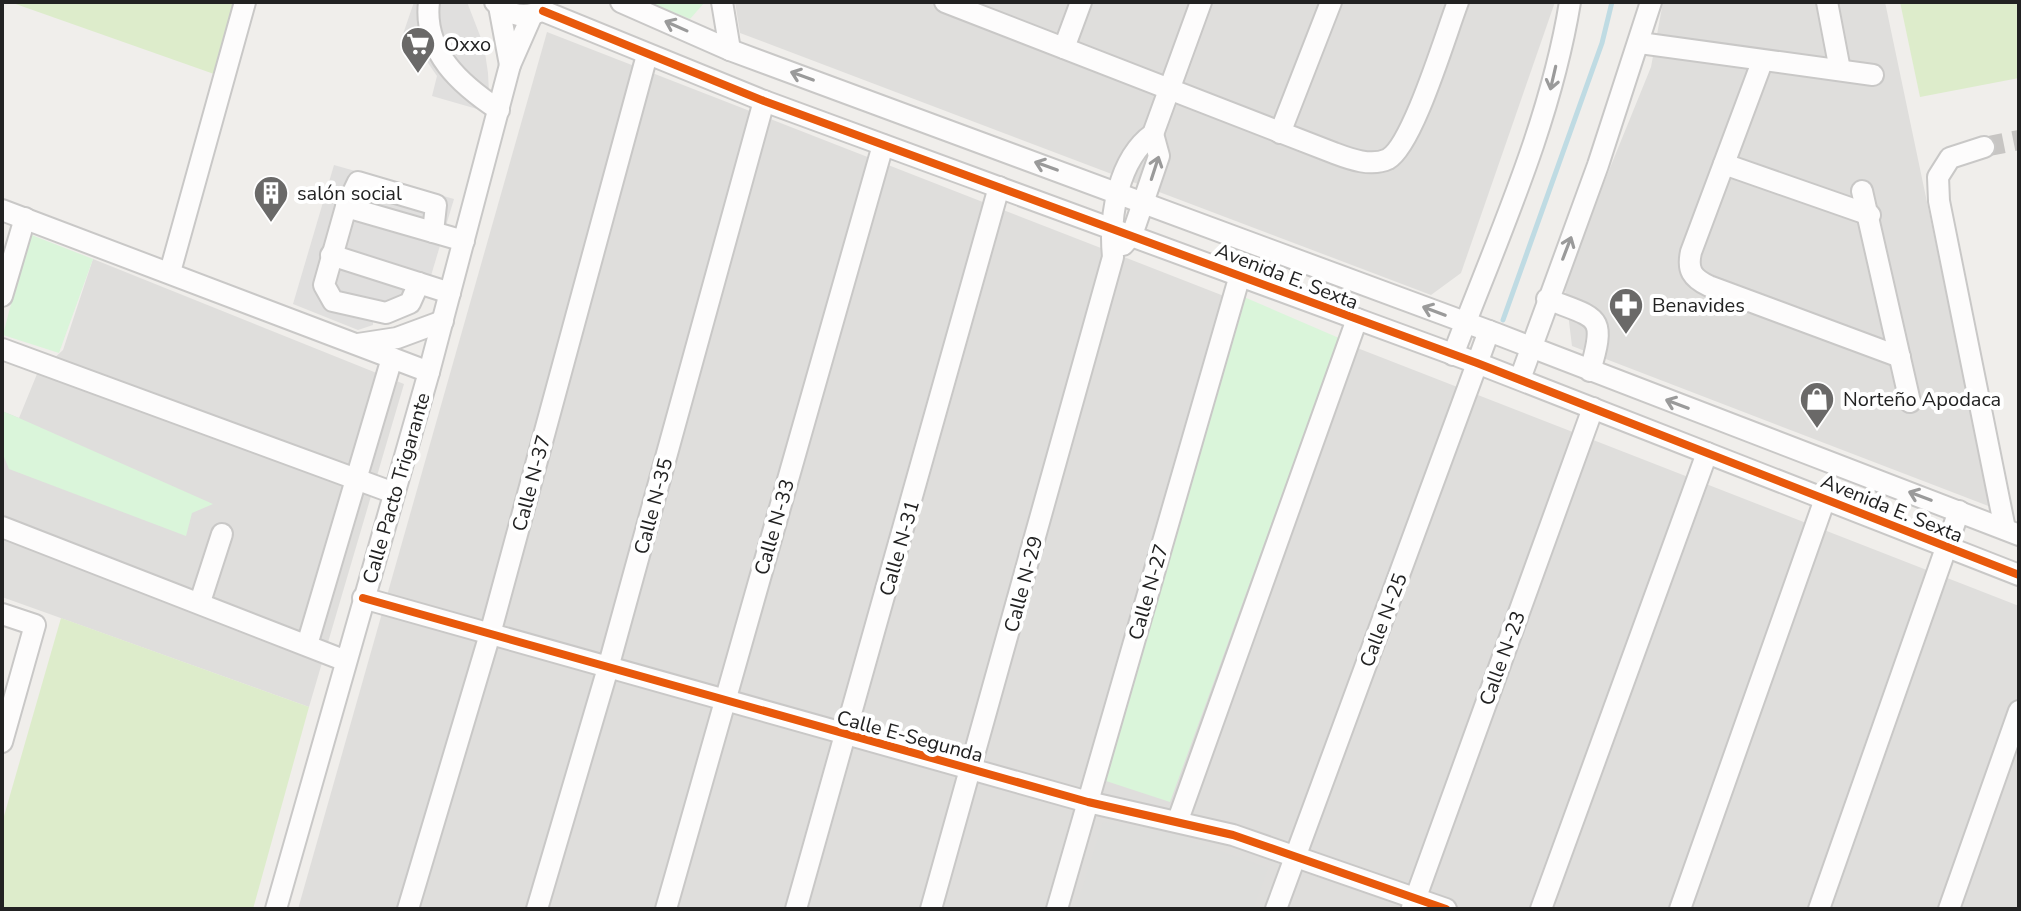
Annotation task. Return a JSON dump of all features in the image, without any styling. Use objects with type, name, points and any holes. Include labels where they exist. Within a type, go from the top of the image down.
[{"type":"street","points":[[170,272],[245,2]]},
{"type":"street","points":[[429,2],[429,30],[445,62],[460,82],[499,110]]},
{"type":"street","name":"Avenida E. Sexta","points":[[621,2],[730,50],[1489,331],[2012,532]]},
{"type":"street","points":[[722,2],[730,50]]},
{"type":"street","points":[[1064,48],[1081,2]]},
{"type":"street","points":[[1132,235],[1159,156],[1153,134],[1201,2]]},
{"type":"street","points":[[1280,133],[1331,2]]},
{"type":"street","points":[[956,4],[1280,133],[1358,161],[1375,162],[1388,158],[1410,129],[1458,2]]},
{"type":"street","points":[[1453,355],[1533,148],[1570,2]]},
{"type":"street","points":[[1520,379],[1640,43],[1651,2]]},
{"type":"street","points":[[1827,2],[1840,70]]},
{"type":"street","name":"Calle Pacto Trigarante","points":[[497,4],[510,65]]},
{"type":"street","name":"Avenida E. Sexta","points":[[497,4],[509,13],[542,9],[764,101],[1520,379],[2019,575]]},
{"type":"street","name":"Calle Pacto Trigarante","points":[[276,909],[429,372],[510,65],[542,9]]},
{"type":"street","points":[[1640,43],[1873,75]]},
{"type":"street","name":"Calle N-37","points":[[408,909],[490,634],[647,55]]},
{"type":"street","points":[[1762,62],[1688,264],[1696,280],[1709,286],[1900,357]]},
{"type":"street","name":"Calle N-35","points":[[537,909],[608,668],[764,101]]},
{"type":"street","points":[[1110,226],[1136,146],[1153,134]]},
{"type":"street","name":"Calle N-33","points":[[666,909],[883,145]]},
{"type":"street","points":[[1984,147],[1950,158],[1938,177],[1939,201],[2012,532]]},
{"type":"street","points":[[1724,164],[1870,215]]},
{"type":"street","points":[[419,283],[410,303],[386,313],[333,301],[324,285],[354,184],[365,182],[436,205],[433,232]]},
{"type":"street","name":"Calle N-31","points":[[796,909],[999,187]]},
{"type":"street","points":[[1862,191],[1870,215],[1910,402]]},
{"type":"street","points":[[346,207],[464,241]]},
{"type":"street","points":[[2,210],[429,372]]},
{"type":"street","points":[[2,296],[25,218]]},
{"type":"street","name":"Calle N-29","points":[[931,909],[1113,257],[1110,226]]},
{"type":"street","name":"Calle N-29","points":[[1113,257],[1132,235]]},
{"type":"street","points":[[331,255],[450,293]]},
{"type":"street","name":"Calle N-27","points":[[1057,909],[1240,275]]},
{"type":"street","points":[[1547,299],[1596,320],[1600,328],[1599,342],[1590,371]]},
{"type":"street","points":[[1178,820],[1357,319]]},
{"type":"street","points":[[355,344],[397,338],[443,321]]},
{"type":"street","name":"Calle N-25","points":[[1276,909],[1489,331]]},
{"type":"street","points":[[2,349],[394,493]]},
{"type":"street","points":[[307,645],[392,358]]},
{"type":"street","name":"Calle N-23","points":[[1413,903],[1593,408]]},
{"type":"street","points":[[1541,909],[1707,453]]},
{"type":"street","points":[[1680,909],[1825,499]]},
{"type":"street","points":[[1819,909],[1959,511]]},
{"type":"street","points":[[2,527],[346,661]]},
{"type":"street","points":[[200,602],[222,534]]},
{"type":"street","name":"Calle E-Segunda","points":[[363,598],[1088,802],[1178,820],[1294,854],[1413,903],[1446,909]]},
{"type":"street","points":[[2,614],[35,625],[2,742]]},
{"type":"street","points":[[1949,909],[2019,711]]},
{"type":"shaded area","points":[[414,2],[467,2],[484,46],[489,92],[484,111],[432,96],[437,76],[426,60],[410,56],[413,43],[401,40]]},
{"type":"shaded area","points":[[735,2],[1555,2],[1461,273],[1431,295],[740,33]]},
{"type":"shaded area","points":[[1663,2],[1885,2],[1991,507],[1572,346],[1564,281],[1651,67]]},
{"type":"shaded area","points":[[547,32],[2019,606],[2019,909],[298,909]]},
{"type":"shaded area","points":[[334,165],[454,199],[427,289],[395,311],[373,314],[373,325],[358,330],[293,304]]},
{"type":"shaded area","points":[[93,259],[404,384],[309,707],[2,597],[2,411],[19,418],[37,374],[63,350]]},
{"type":"shaded area","points":[[1103,822],[1172,833],[1268,868],[1253,909],[1076,909]]},
{"type":"green space","points":[[10,2],[234,2],[214,74]]},
{"type":"green space","points":[[648,2],[704,2],[704,3],[690,19]]},
{"type":"green space","points":[[1900,2],[2019,2],[2019,78],[1920,97]]},
{"type":"green space","points":[[29,234],[93,259],[59,353],[3,335]]},
{"type":"green space","points":[[1244,297],[1339,338],[1170,802],[1106,781]]},
{"type":"green space","points":[[2,411],[213,504],[192,513],[186,536],[9,469],[2,452]]},
{"type":"green space","points":[[61,618],[309,707],[253,909],[2,909],[2,823]]},
{"type":"waterway","points":[[1503,320],[1602,43],[1612,2]]},
{"type":"tunnel","points":[[1984,147],[2019,140]]},
{"type":"cycle path","points":[[543,11],[764,101],[1477,363],[2019,575]]},
{"type":"cycle path","points":[[363,598],[1088,802],[1233,835],[1446,909]]},
{"type":"place","name":"Oxxo","points":[[418,75]]},
{"type":"place","name":"salón social","points":[[271,224]]},
{"type":"place","name":"Benavides","points":[[1626,336]]},
{"type":"place","name":"Norteño Apodaca","points":[[1817,430]]}]
